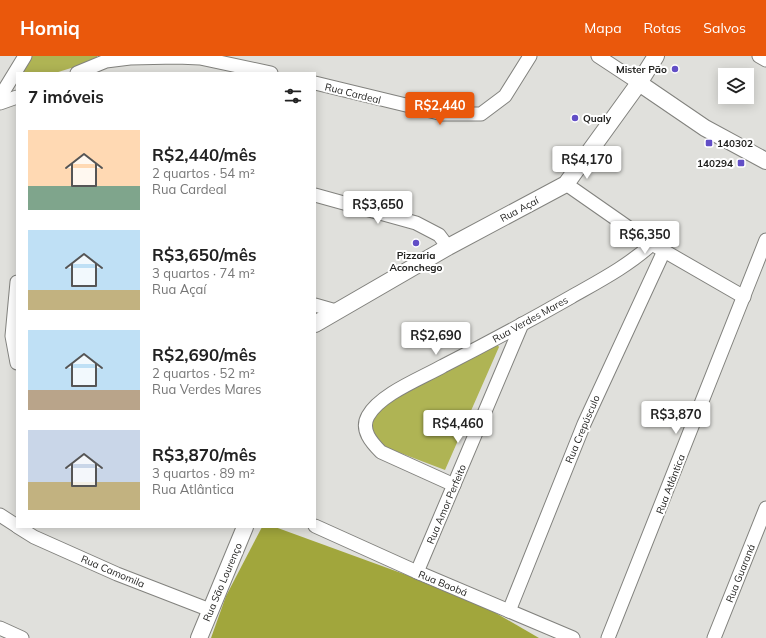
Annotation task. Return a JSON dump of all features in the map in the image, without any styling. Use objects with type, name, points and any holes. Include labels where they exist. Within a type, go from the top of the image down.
[{"type":"street","points":[[0,97],[25,56]]},
{"type":"street","name":"Rua Cardeal","points":[[316,83],[443,114],[481,114],[505,96],[530,56]]},
{"type":"street","points":[[598,56],[705,128],[766,161]]},
{"type":"street","name":"Rua Açaí","points":[[448,247],[566,184],[639,83],[656,56]]},
{"type":"street","points":[[758,56],[766,60]]},
{"type":"street","points":[[79,72],[105,58],[177,57],[200,58],[240,69],[263,72]]},
{"type":"street","points":[[0,103],[16,97]]},
{"type":"street","points":[[566,184],[652,244],[744,297]]},
{"type":"street","points":[[316,195],[416,223],[440,235],[448,247],[316,323]]},
{"type":"street","name":"Rua Atlântica","points":[[608,638],[766,240]]},
{"type":"street","name":"Rua Verdes Mares","points":[[454,486],[381,452],[372,444],[366,433],[365,425],[367,417],[372,410],[396,392],[625,266],[652,244]]},
{"type":"street","name":"Rua Crepúsculo","points":[[510,611],[584,424],[664,251]]},
{"type":"street","points":[[16,293],[12,336],[16,358]]},
{"type":"street","points":[[316,305],[336,311]]},
{"type":"street","name":"Rua Amor Perfeito","points":[[417,572],[522,324]]},
{"type":"street","name":"Rua Guaraná","points":[[714,638],[766,508]]},
{"type":"street","name":"Rua Camomila","points":[[0,515],[16,526]]},
{"type":"street","name":"Rua Baobá","points":[[316,526],[417,572],[573,638]]},
{"type":"street","name":"Rua Camomila","points":[[22,528],[36,532],[117,574],[210,610]]},
{"type":"street","name":"Rua São Lourenço","points":[[200,638],[210,610],[245,528]]},
{"type":"street","points":[[0,628],[22,638]]},
{"type":"green space","points":[[32,56],[97,56],[97,60],[58,72],[21,72]]},
{"type":"green space","points":[[496,342],[499,347],[445,470],[382,446],[369,431],[368,420],[397,396],[429,376]]},
{"type":"shaded area","points":[[261,528],[278,528],[434,585],[494,612],[539,638],[211,638],[226,596]]},
{"type":"place","name":"Mister Pão","points":[[675,69]]},
{"type":"place","name":"Qualy","points":[[575,118]]},
{"type":"place","name":"140302","points":[[709,143]]},
{"type":"place","name":"140294","points":[[741,163]]},
{"type":"place","name":"Pizzaria Aconchego","points":[[416,243]]}]
